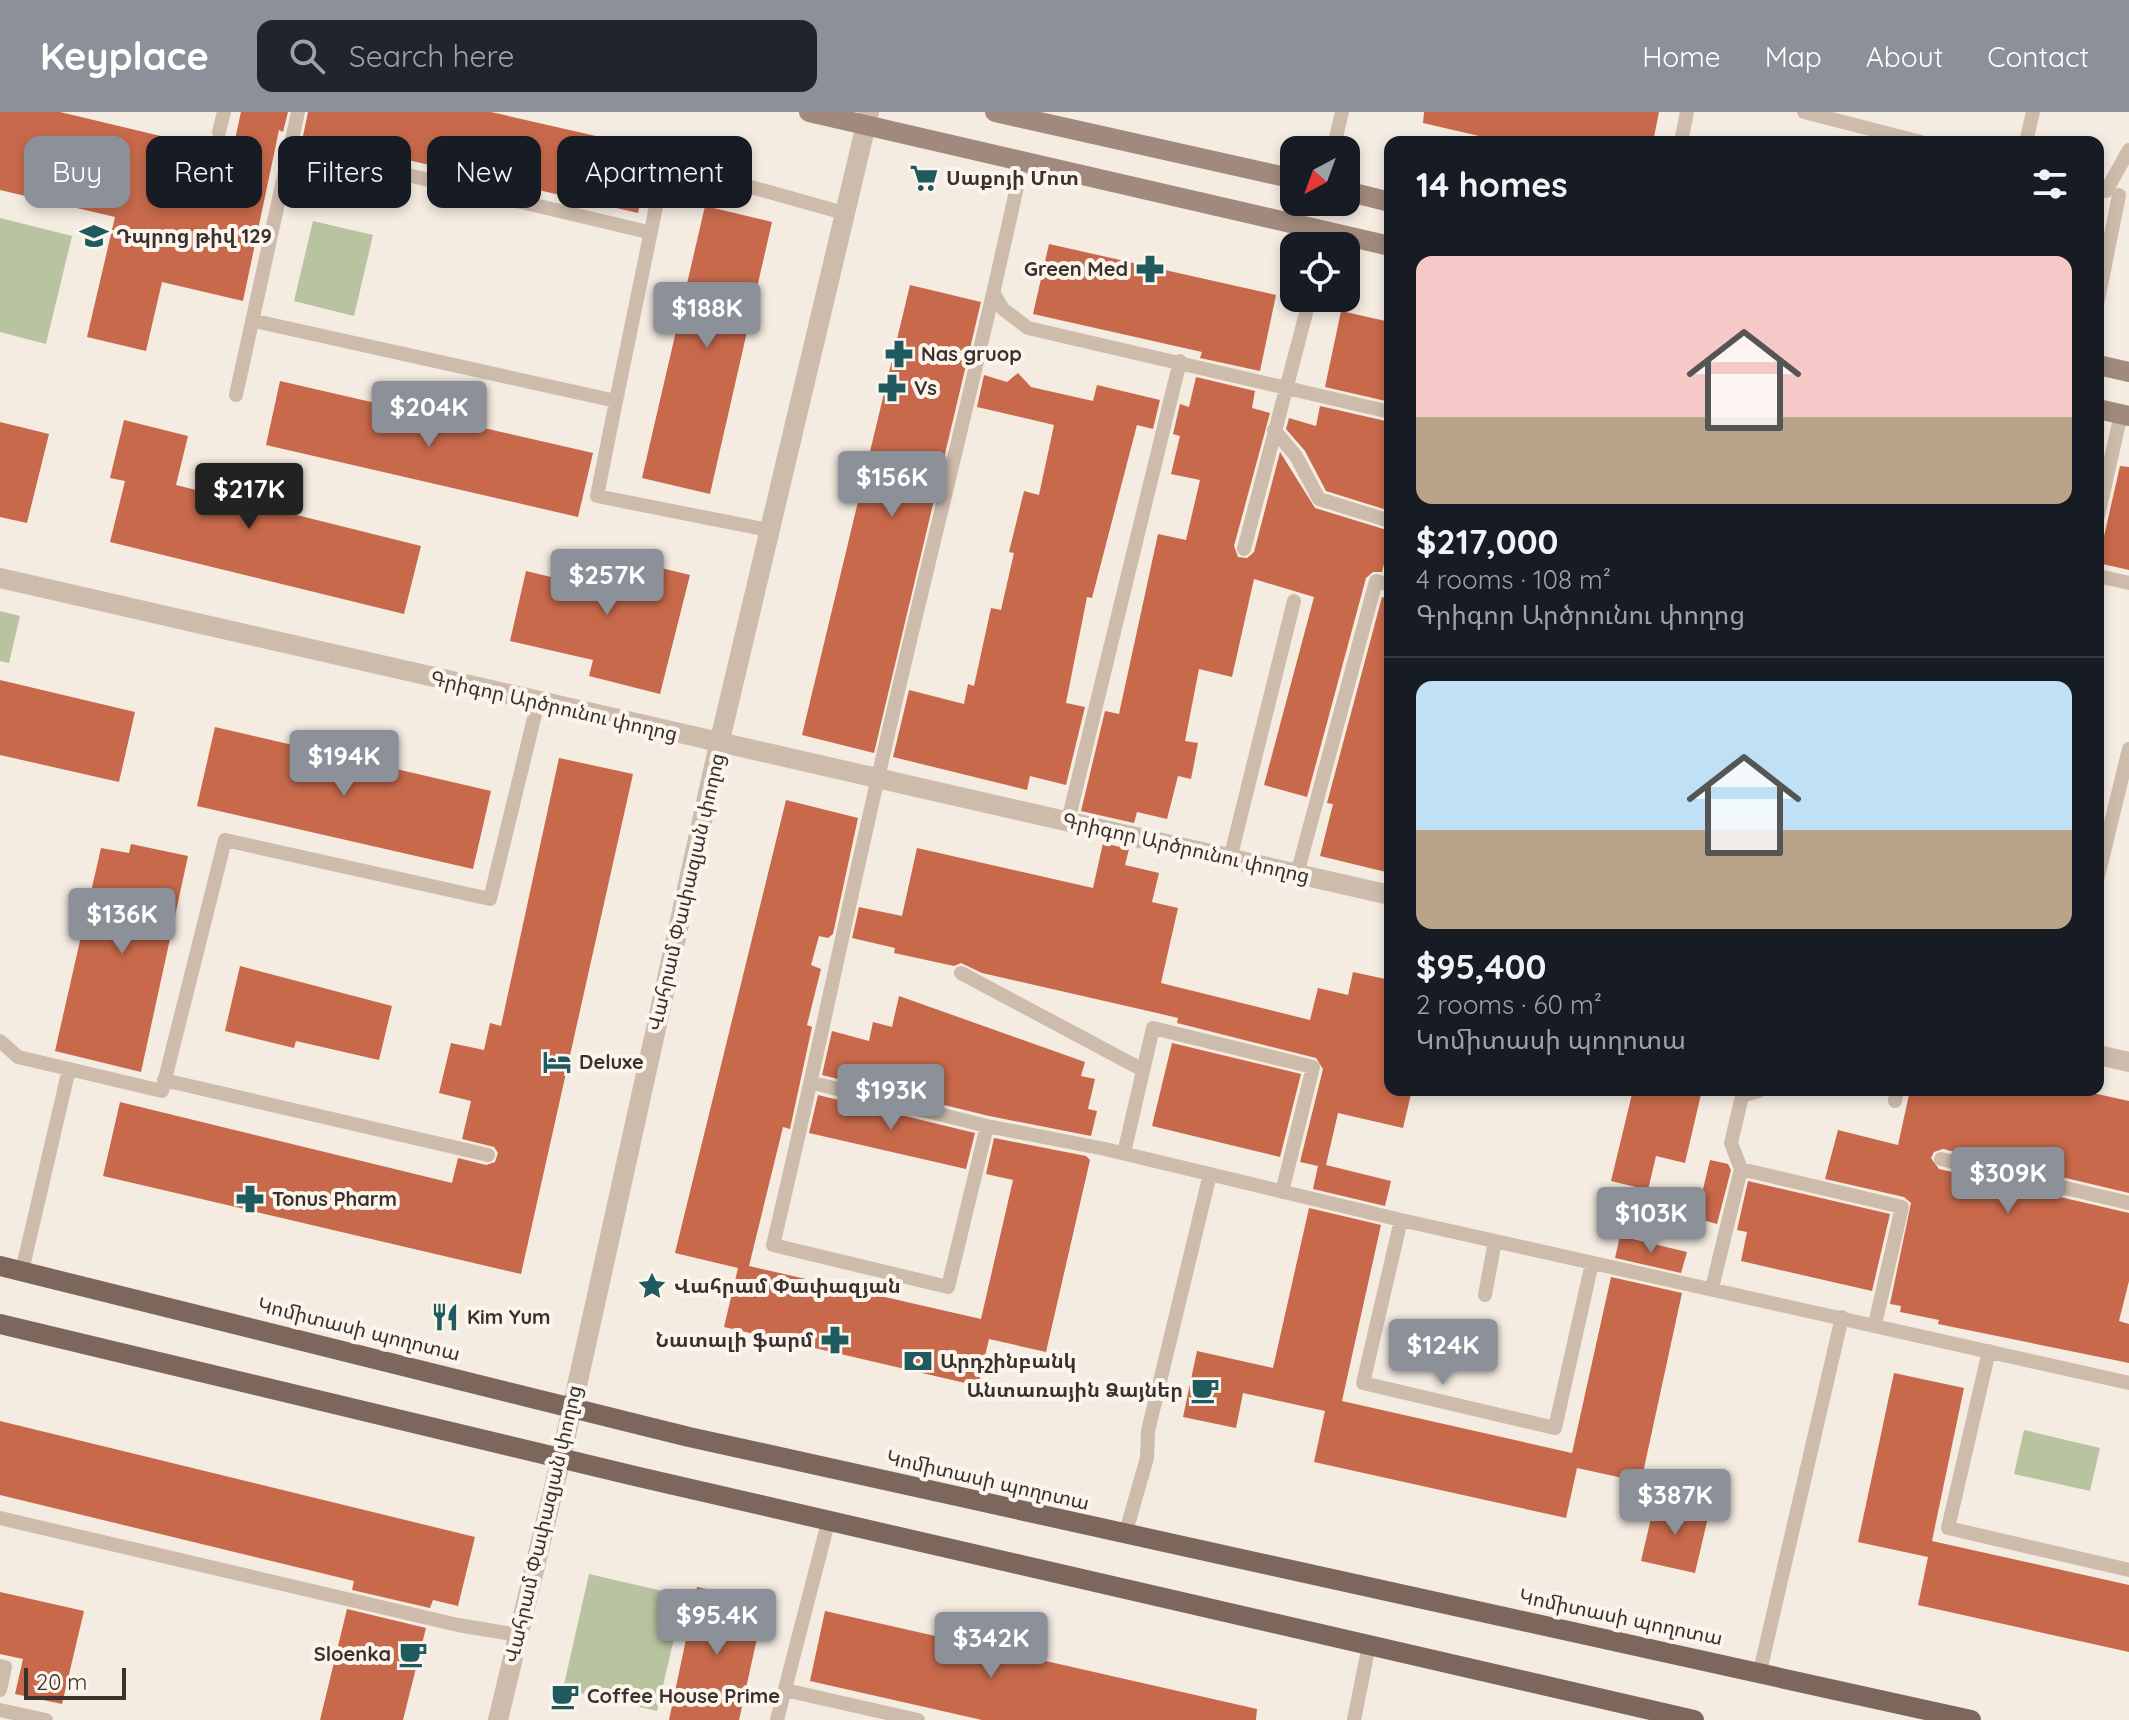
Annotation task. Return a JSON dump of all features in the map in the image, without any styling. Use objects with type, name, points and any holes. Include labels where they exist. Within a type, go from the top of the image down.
[{"type":"main road","points":[[809,112],[868,118],[1022,163],[1296,232]]},
{"type":"main road","points":[[995,112],[1280,176]]},
{"type":"main road","points":[[1360,194],[1384,200]]},
{"type":"main road","points":[[1360,243],[1384,245]]},
{"type":"main road","points":[[2104,366],[2129,372]]},
{"type":"main road","points":[[2104,410],[2125,415]]},
{"type":"main road","name":"Կոմիտասի պողոտա","points":[[0,1266],[689,1437],[1971,1720]]},
{"type":"main road","points":[[0,1324],[561,1458],[1694,1720]]},
{"type":"street","name":"Վահրամ Փափազյան փողոց","points":[[498,1720],[561,1458],[768,530],[868,118]]},
{"type":"street","name":"Գրիգոր Արծրունու փողոց","points":[[0,578],[1384,894]]},
{"type":"street","points":[[2104,1056],[2129,1062]]},
{"type":"lane","points":[[219,132],[224,112]]},
{"type":"lane","points":[[293,136],[298,112]]},
{"type":"lane","points":[[1336,136],[1342,112]]},
{"type":"lane","points":[[1682,136],[1687,112]]},
{"type":"lane","points":[[1804,112],[1898,136]]},
{"type":"lane","points":[[2027,136],[2033,112]]},
{"type":"lane","points":[[2104,256],[2113,191],[2129,150]]},
{"type":"lane","points":[[768,530],[597,496],[648,232],[665,163],[844,213]]},
{"type":"lane","points":[[987,1126],[948,1287],[773,1245],[813,1083],[877,779],[994,294],[1022,163]]},
{"type":"lane","points":[[411,176],[648,232]]},
{"type":"lane","points":[[236,395],[255,321],[278,207]]},
{"type":"lane","points":[[994,294],[1003,309],[1028,328],[1384,410]]},
{"type":"lane","points":[[1244,549],[1306,312]]},
{"type":"lane","points":[[255,321],[616,401]]},
{"type":"lane","points":[[1068,821],[1180,361]]},
{"type":"lane","points":[[2104,494],[2125,415]]},
{"type":"lane","points":[[1274,430],[1296,456],[1319,499],[1384,519]]},
{"type":"lane","points":[[2104,577],[2129,583]]},
{"type":"lane","points":[[1297,874],[1376,581],[1384,583]]},
{"type":"lane","points":[[1230,859],[1294,601]]},
{"type":"lane","points":[[0,1041],[18,1057],[162,1091],[225,840],[490,899],[538,702]]},
{"type":"lane","points":[[2104,851],[2129,749]]},
{"type":"lane","points":[[961,973],[1143,1070]]},
{"type":"lane","points":[[1124,1153],[1153,1028],[1313,1067],[1282,1192]]},
{"type":"lane","points":[[22,1271],[69,1069]]},
{"type":"lane","points":[[164,1080],[488,1155]]},
{"type":"lane","points":[[813,1083],[987,1126],[1124,1153],[1401,1220],[2129,1383]]},
{"type":"lane","points":[[1712,1288],[1741,1169],[1731,1143],[1742,1096]]},
{"type":"lane","points":[[1941,1159],[2129,1203]]},
{"type":"lane","points":[[1741,1169],[1902,1207],[1875,1324]]},
{"type":"lane","points":[[1125,1535],[1147,1458],[1148,1431],[1210,1174]]},
{"type":"lane","points":[[1401,1220],[1363,1383],[1555,1428],[1592,1263]]},
{"type":"lane","points":[[1485,1295],[1495,1241]]},
{"type":"lane","points":[[1760,1671],[1842,1317]]},
{"type":"lane","points":[[1989,1351],[1948,1528],[2129,1570]]},
{"type":"lane","points":[[0,1518],[458,1625],[518,1635]]},
{"type":"lane","points":[[777,1720],[829,1519]]},
{"type":"lane","points":[[1354,1720],[1369,1645]]},
{"type":"lane","points":[[0,1666],[5,1667],[0,1690]]},
{"type":"lane","points":[[785,1690],[918,1720]]},
{"type":"lane","points":[[0,1710],[46,1720]]},
{"type":"green space","points":[[0,218],[72,236],[46,344],[0,332]]},
{"type":"green space","points":[[313,221],[373,235],[354,316],[294,301]]},
{"type":"green space","points":[[0,611],[20,616],[9,663],[0,661]]},
{"type":"green space","points":[[2024,1430],[2100,1448],[2090,1491],[2014,1474]]},
{"type":"green space","points":[[589,1574],[684,1596],[657,1711],[563,1689]]},
{"type":"building","points":[[0,112],[60,112],[161,136],[146,136],[146,208],[262,208],[262,136],[236,136],[241,112],[288,112],[283,132],[279,130],[243,301],[162,282],[146,351],[87,337],[115,217],[77,208],[130,208],[130,136],[24,136],[24,196],[0,190]]},
{"type":"building","points":[[308,112],[491,112],[596,136],[557,136],[557,194],[541,191],[541,136],[427,136],[427,165],[411,161],[411,136],[303,136]]},
{"type":"building","points":[[1424,112],[1659,112],[1654,136],[1479,136],[1423,123]]},
{"type":"building","points":[[616,208],[639,208],[638,213]]},
{"type":"building","points":[[705,208],[772,222],[710,494],[642,478]]},
{"type":"building","points":[[1049,244],[1276,295],[1260,371],[1200,358],[1202,352],[1033,314]]},
{"type":"building","points":[[910,285],[981,302],[874,753],[802,735]]},
{"type":"building","points":[[1341,312],[1384,321],[1384,401],[1325,387]]},
{"type":"building","points":[[1018,373],[1031,387],[1093,401],[1097,385],[1160,400],[1153,429],[1137,425],[1092,598],[1087,597],[1066,703],[1085,707],[1066,785],[1030,776],[1027,790],[893,757],[909,690],[964,704],[968,684],[974,686],[991,608],[1001,610],[1014,553],[1009,552],[1024,491],[1039,495],[1054,425],[977,407],[984,375],[1007,382]]},
{"type":"building","points":[[1196,377],[1255,391],[1252,408],[1270,413],[1234,546],[1238,557],[1247,558],[1254,552],[1280,452],[1315,508],[1384,529],[1384,564],[1382,572],[1373,572],[1366,578],[1307,797],[1264,785],[1314,597],[1254,579],[1232,677],[1199,669],[1185,741],[1198,743],[1191,779],[1178,776],[1167,819],[1137,812],[1134,823],[1081,811],[1105,711],[1119,714],[1158,534],[1186,540],[1200,480],[1171,474],[1180,436],[1173,434],[1180,404],[1189,407]]},
{"type":"building","points":[[280,381],[593,453],[578,517],[266,445]]},
{"type":"building","points":[[1320,406],[1384,421],[1384,509],[1326,491],[1305,451],[1286,429],[1289,418],[1316,426]]},
{"type":"building","points":[[124,420],[188,436],[176,485],[421,546],[404,614],[110,542],[125,481],[110,478]]},
{"type":"building","points":[[0,422],[49,434],[27,523],[0,517]]},
{"type":"building","points":[[2120,466],[2129,467],[2129,570],[2104,564],[2104,537]]},
{"type":"building","points":[[623,550],[659,559],[657,567],[690,575],[660,694],[589,676],[593,660],[510,641],[526,571],[576,583],[580,568],[605,554],[621,558]]},
{"type":"building","points":[[1384,598],[1384,872],[1320,856],[1333,804],[1327,803]]},
{"type":"building","points":[[0,680],[135,712],[119,782],[0,755]]},
{"type":"building","points":[[215,727],[491,791],[473,869],[197,806]]},
{"type":"building","points":[[559,758],[633,774],[521,1274],[103,1176],[120,1102],[452,1183],[458,1158],[486,1165],[495,1162],[498,1153],[494,1147],[462,1139],[471,1101],[439,1093],[451,1043],[484,1050],[490,1023],[501,1026]]},
{"type":"building","points":[[786,800],[858,818],[833,934],[828,938],[819,936],[811,965],[821,969],[807,1025],[812,1027],[790,1129],[783,1127],[749,1266],[981,1319],[1013,1180],[986,1174],[994,1138],[1086,1156],[1090,1160],[1046,1352],[989,1339],[978,1386],[724,1327],[738,1268],[675,1253]]},
{"type":"building","points":[[1103,843],[1129,849],[1125,865],[1159,873],[1152,902],[1178,908],[1161,983],[1310,1020],[1318,988],[1348,995],[1353,972],[1384,979],[1384,1096],[1411,1096],[1403,1128],[1338,1113],[1326,1165],[1391,1181],[1385,1206],[1313,1189],[1318,1166],[1300,1162],[1323,1069],[1316,1058],[1177,1023],[1178,1018],[982,973],[961,963],[954,966],[894,953],[895,948],[852,938],[859,907],[902,916],[917,848],[1093,888]]},
{"type":"building","points":[[131,844],[188,856],[141,1072],[55,1051],[101,848],[129,853]]},
{"type":"building","points":[[240,966],[392,1006],[379,1060],[296,1041],[294,1048],[225,1031]]},
{"type":"building","points":[[899,996],[1085,1062],[1081,1076],[1095,1079],[1088,1109],[1097,1111],[1091,1136],[989,1116],[822,1075],[832,1031],[869,1041],[873,1022],[892,1027]]},
{"type":"building","points":[[1172,1043],[1301,1074],[1280,1157],[1152,1126]]},
{"type":"building","points":[[818,1095],[975,1133],[966,1169],[809,1133]]},
{"type":"building","points":[[1632,1096],[1701,1096],[1685,1163],[1656,1156],[1648,1190],[1611,1181]]},
{"type":"building","points":[[1909,1096],[2104,1096],[2129,1101],[2129,1193],[1943,1149],[1934,1152],[1931,1158],[1939,1169],[2129,1213],[2129,1281],[2119,1321],[2129,1324],[2129,1363],[1938,1324],[1939,1320],[1900,1312],[1901,1306],[1890,1304],[1911,1203],[1904,1197],[1825,1179],[1838,1130],[1898,1145]]},
{"type":"building","points":[[1710,1160],[1728,1164],[1731,1170],[1717,1224],[1696,1218]]},
{"type":"building","points":[[1748,1181],[1890,1214],[1872,1291],[1741,1261],[1747,1232],[1737,1230]]},
{"type":"building","points":[[1309,1208],[1381,1225],[1342,1401],[1572,1453],[1611,1277],[1682,1293],[1641,1482],[1577,1468],[1566,1518],[1314,1462],[1325,1411],[1243,1393],[1236,1428],[1183,1417],[1197,1351],[1273,1368]]},
{"type":"building","points":[[1620,1236],[1687,1252],[1681,1273],[1615,1258]]},
{"type":"building","points":[[1894,1373],[1964,1388],[1932,1541],[2129,1585],[2129,1652],[1918,1605],[1928,1557],[1858,1542]]},
{"type":"building","points":[[0,1421],[475,1537],[458,1606],[433,1600],[430,1608],[352,1590],[354,1581],[0,1495]]},
{"type":"building","points":[[1655,1501],[1709,1513],[1695,1573],[1641,1561]]},
{"type":"building","points":[[697,1587],[765,1602],[739,1720],[669,1720]]},
{"type":"building","points":[[0,1592],[84,1611],[62,1704],[15,1694],[23,1659],[0,1654]]},
{"type":"building","points":[[347,1609],[426,1628],[403,1720],[320,1720]]},
{"type":"building","points":[[825,1611],[1257,1709],[1256,1720],[982,1720],[810,1681]]},
{"type":"place","name":"Սաքոյի Մոտ","points":[[924,178]]},
{"type":"place","name":"Դպրոց թիվ 129","points":[[94,236]]},
{"type":"place","name":"Green Med","points":[[1150,269]]},
{"type":"place","name":"Nas gruop","points":[[899,354]]},
{"type":"place","name":"Vs","points":[[892,388]]},
{"type":"place","name":"Deluxe","points":[[557,1062]]},
{"type":"place","name":"Tonus Pharm","points":[[250,1199]]},
{"type":"place","name":"Վահրամ Փափազյան","points":[[652,1286]]},
{"type":"place","name":"Kim Yum","points":[[445,1317]]},
{"type":"place","name":"Նատալի ֆարմ","points":[[835,1340]]},
{"type":"place","name":"Արդշինբանկ","points":[[918,1361]]},
{"type":"place","name":"Անտառային Ձայներ","points":[[1205,1390]]},
{"type":"place","name":"Sloenka","points":[[413,1654]]},
{"type":"place","name":"Coffee House Prime","points":[[565,1696]]}]
